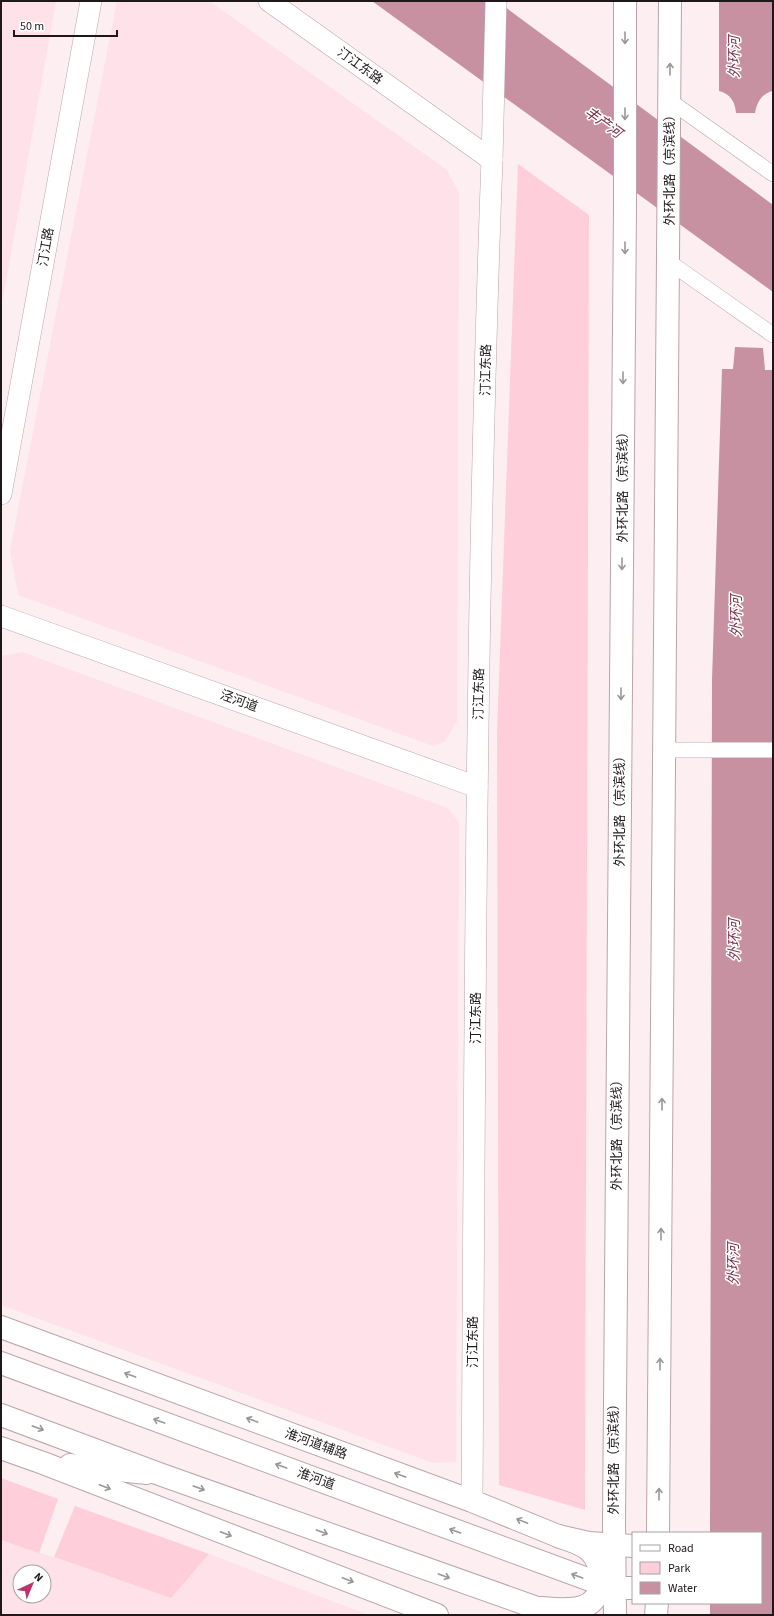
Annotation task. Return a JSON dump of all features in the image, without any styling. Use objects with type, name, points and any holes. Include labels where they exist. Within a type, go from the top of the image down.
[{"type":"main road","name":"外环北路（京滨线）","points":[[615,1615],[616,1587],[624,1546],[614,1521],[625,209],[625,1]]},
{"type":"main road","name":"外环北路（京滨线）","points":[[658,1532],[670,234],[670,1]]},
{"type":"main road","name":"淮河道辅路","points":[[1,1328],[472,1501],[558,1536],[589,1543],[624,1546]]},
{"type":"main road","name":"淮河道","points":[[1,1363],[616,1587]]},
{"type":"main road","points":[[1,1415],[162,1475],[557,1615]]},
{"type":"main road","points":[[1,1448],[43,1462],[437,1615]]},
{"type":"main road","points":[[43,1462],[162,1475]]},
{"type":"main road","points":[[532,1607],[560,1609],[582,1608],[592,1600],[616,1587],[600,1568],[589,1550],[558,1536]]},
{"type":"main road","points":[[656,1615],[657,1604]]},
{"type":"street","name":"汀江路","points":[[1,494],[91,1]]},
{"type":"street","name":"汀江东路","points":[[270,1],[492,160],[488,275],[477,787],[472,1501]]},
{"type":"street","points":[[492,160],[496,1]]},
{"type":"street","points":[[670,105],[773,174]]},
{"type":"street","points":[[669,262],[773,335]]},
{"type":"street","name":"泾河道","points":[[1,616],[477,787]]},
{"type":"street","points":[[665,750],[773,750]]},
{"type":"shaded area","points":[[1,1],[56,1],[1,309]]},
{"type":"shaded area","points":[[117,1],[209,1],[447,170],[459,193],[457,721],[445,741],[433,746],[18,595],[10,550]]},
{"type":"shaded area","points":[[22,652],[448,808],[459,822],[456,1462],[433,1463],[1,1305],[1,656]]},
{"type":"shaded area","points":[[1,1539],[171,1598],[209,1554],[368,1615],[1,1615]]},
{"type":"green space","points":[[518,164],[589,215],[585,1510],[499,1485],[497,733]]},
{"type":"green space","points":[[773,799],[773,1615],[772,1615]]},
{"type":"green space","points":[[1,1478],[58,1499],[39,1553],[1,1540]]},
{"type":"green space","points":[[75,1506],[209,1554],[171,1598],[54,1557]]},
{"type":"water","name":"丰产河","points":[[372,1],[497,1],[773,205],[773,292]]},
{"type":"water","name":"外环河","points":[[719,1],[773,1],[773,91],[763,96],[757,105],[755,113],[736,113],[729,96],[719,91]]},
{"type":"water","name":"外环河","points":[[735,347],[763,348],[765,370],[773,370],[772,1615],[710,1615],[710,1604],[762,1604],[762,1532],[710,1532],[712,680],[722,369],[733,369]]}]
